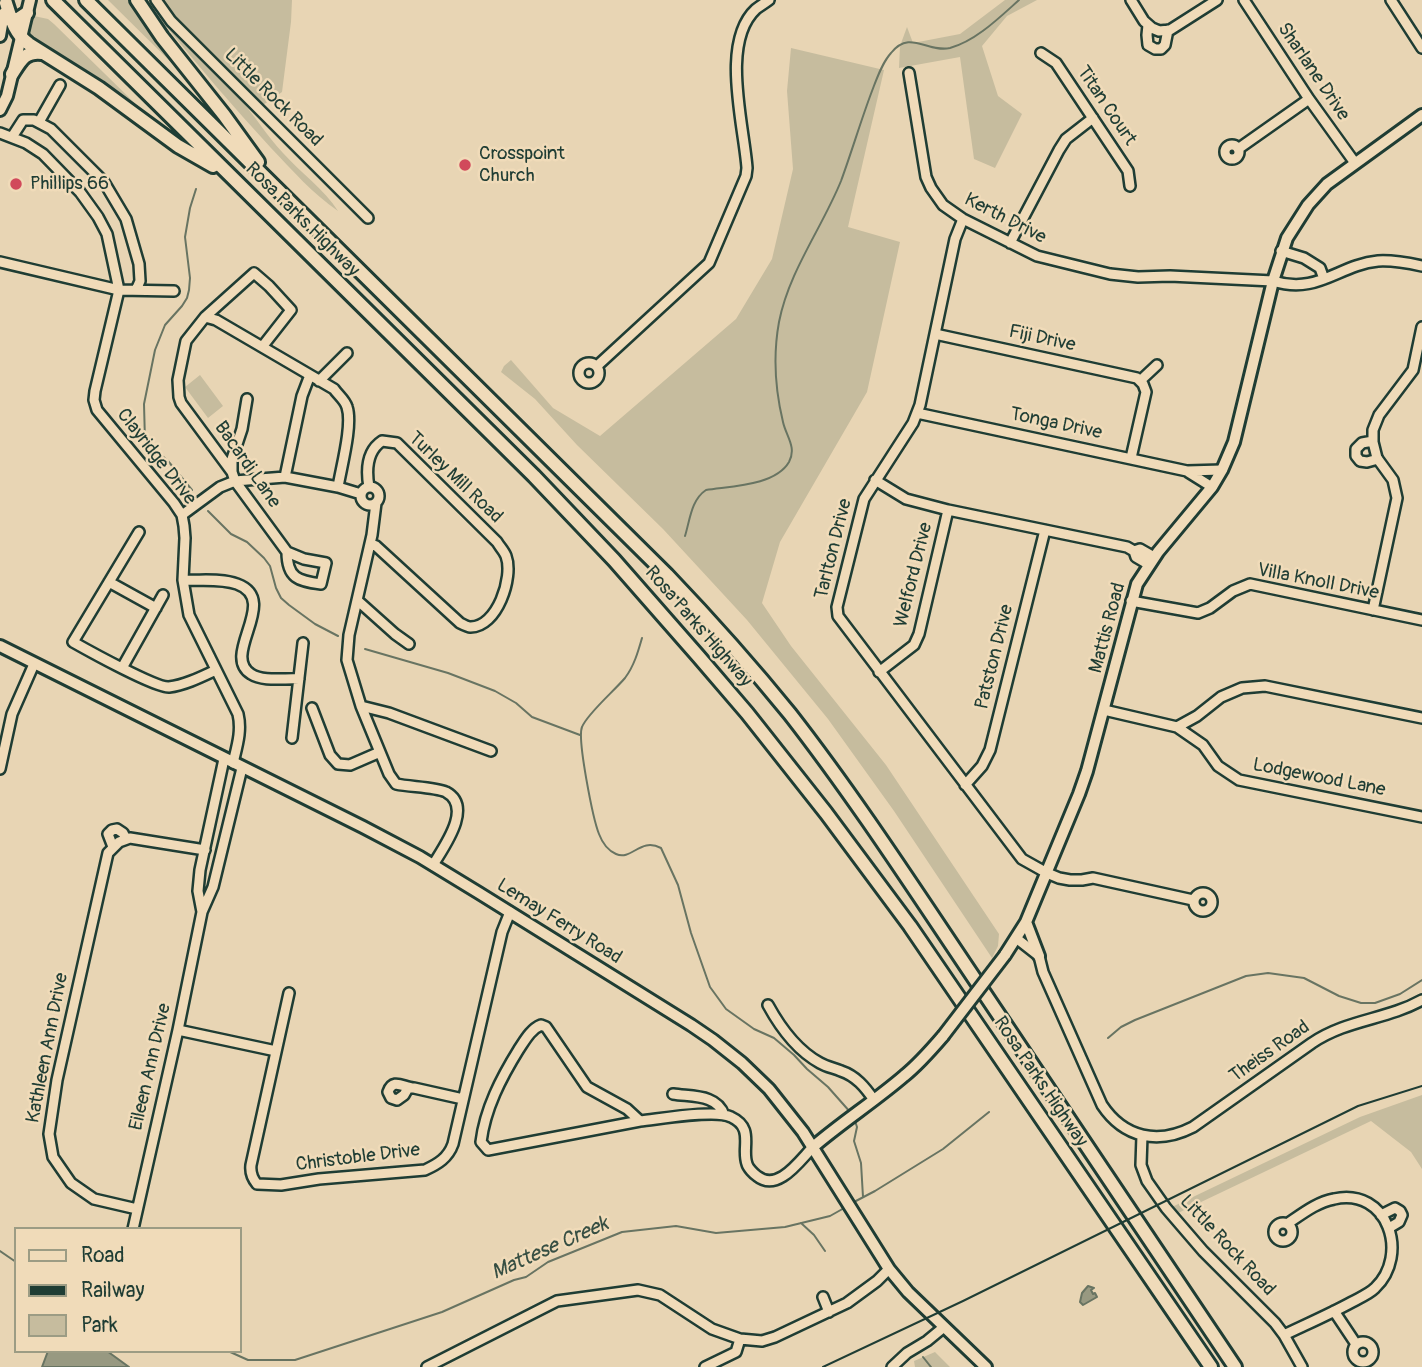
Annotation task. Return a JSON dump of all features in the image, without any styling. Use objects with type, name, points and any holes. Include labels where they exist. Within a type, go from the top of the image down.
[{"type":"highway","name":"Rosa Parks Highway","points":[[53,0],[578,523],[755,723],[910,926],[1211,1367]]},
{"type":"highway","name":"Rosa Parks Highway","points":[[86,0],[667,575],[740,654],[813,744],[866,818],[1235,1367]]},
{"type":"highway","points":[[137,0],[278,190]]},
{"type":"highway","points":[[7,2],[5,20],[21,38],[99,88],[178,146],[229,175]]},
{"type":"highway","points":[[5,20],[19,19],[28,6]]},
{"type":"highway","points":[[12,74],[30,53],[43,52]]},
{"type":"main road","points":[[0,110],[7,96],[28,6]]},
{"type":"main road","points":[[0,36],[5,20]]},
{"type":"main road","name":"Mattis Road","points":[[813,1147],[916,1066],[943,1036],[1005,955],[1026,922],[1079,794],[1140,576],[1212,487],[1234,442],[1281,251],[1294,225],[1318,193],[1338,174],[1422,115]]},
{"type":"main road","name":"Lemay Ferry Road","points":[[0,646],[363,827],[433,865],[691,1025],[728,1051],[769,1088],[790,1115],[889,1269],[908,1292],[986,1367]]},
{"type":"main road","points":[[1026,922],[1039,956]]},
{"type":"street","name":"Little Rock Road","points":[[156,0],[171,21],[368,218]]},
{"type":"street","points":[[597,366],[709,263],[746,176],[746,148],[735,73],[739,41],[754,10],[769,0]]},
{"type":"street","points":[[1131,0],[1149,25],[1159,31],[1168,30],[1217,0]]},
{"type":"street","name":"Sharlane Drive","points":[[1244,0],[1354,163]]},
{"type":"street","points":[[1391,0],[1422,48]]},
{"type":"street","points":[[1149,25],[1148,46],[1155,49],[1165,45],[1168,30]]},
{"type":"street","name":"Titan Court","points":[[1041,53],[1056,63],[1093,118],[1128,171],[1130,186]]},
{"type":"street","name":"Kerth Drive","points":[[909,73],[926,177],[943,205],[963,219],[1044,259],[1110,274],[1273,281],[1285,285],[1303,285],[1377,261],[1403,261],[1422,266]]},
{"type":"street","points":[[39,122],[60,85]]},
{"type":"street","points":[[1238,149],[1309,99]]},
{"type":"street","points":[[1010,243],[1066,139],[1093,118]]},
{"type":"street","points":[[12,137],[23,120],[39,122],[51,129],[104,182],[126,219],[139,264],[140,281],[136,290]]},
{"type":"street","name":"Clayridge Drive","points":[[0,133],[26,143],[43,154],[74,185],[107,234],[120,290],[94,400],[97,410],[182,515],[185,538],[183,580],[188,615],[240,722],[241,731],[233,763]]},
{"type":"street","name":"Tarlton Drive","points":[[963,219],[955,239],[917,413],[864,499],[836,612],[841,623],[878,672],[1023,859],[1047,873]]},
{"type":"street","points":[[1281,251],[1304,258],[1320,268],[1324,279]]},
{"type":"street","points":[[0,262],[120,290],[174,291]]},
{"type":"street","points":[[205,317],[254,273],[291,310],[262,347]]},
{"type":"street","points":[[205,317],[216,320],[334,389],[346,403],[349,411],[347,434],[338,487]]},
{"type":"street","name":"Bacardi Lane","points":[[205,317],[186,341],[178,380],[180,403],[287,552],[304,559],[326,563],[321,584],[297,579],[291,572],[287,552]]},
{"type":"street","points":[[1373,610],[1396,498],[1392,480],[1378,459],[1373,430],[1379,415],[1413,370],[1422,327]]},
{"type":"street","name":"Fiji Drive","points":[[936,334],[1132,376],[1140,380]]},
{"type":"street","points":[[319,381],[347,353]]},
{"type":"street","points":[[1131,458],[1146,392],[1140,380],[1157,365]]},
{"type":"street","points":[[285,477],[302,396],[310,375]]},
{"type":"street","points":[[234,476],[232,458],[242,429],[247,399]]},
{"type":"street","name":"Tonga Drive","points":[[917,413],[1187,471],[1222,470]]},
{"type":"street","name":"Turley Mill Road","points":[[365,490],[374,447],[382,441],[397,443],[497,542],[506,555],[508,570],[502,600],[485,622],[470,627],[460,623],[376,546],[370,544]]},
{"type":"street","points":[[1373,441],[1362,443],[1356,449],[1356,456],[1360,461],[1367,462],[1378,459]]},
{"type":"street","name":"Tonga Drive","points":[[1187,471],[1212,487]]},
{"type":"street","points":[[182,515],[234,476],[285,477],[338,487],[365,490],[375,488],[379,493],[349,635],[347,660],[361,706],[388,774],[396,784],[435,789],[447,793],[455,801],[458,813],[456,826],[433,865]]},
{"type":"street","points":[[875,481],[906,499],[1127,547],[1135,551],[1136,557],[1151,560]]},
{"type":"street","points":[[365,490],[361,500],[365,504],[376,503]]},
{"type":"street","name":"Welford Drive","points":[[878,672],[914,645],[919,634],[948,510]]},
{"type":"street","name":"Patston Drive","points":[[965,785],[982,766],[990,750],[1045,530]]},
{"type":"street","points":[[139,532],[73,642],[166,687],[216,670]]},
{"type":"street","points":[[183,580],[226,582],[241,585],[246,589],[254,605],[242,664],[253,676],[299,679]]},
{"type":"street","points":[[109,582],[156,608]]},
{"type":"street","name":"Villa Knoll Drive","points":[[1131,601],[1198,613],[1210,608],[1233,591],[1250,584],[1422,621]]},
{"type":"street","points":[[122,668],[163,595]]},
{"type":"street","points":[[357,600],[409,644]]},
{"type":"street","points":[[292,737],[303,643]]},
{"type":"street","points":[[0,769],[12,714],[34,664]]},
{"type":"street","points":[[1177,727],[1197,716],[1221,697],[1242,688],[1265,686],[1422,718]]},
{"type":"street","points":[[361,706],[389,713],[491,751]]},
{"type":"street","points":[[312,708],[330,755],[338,764],[350,765],[380,752]]},
{"type":"street","name":"Lodgewood Lane","points":[[1104,710],[1177,727],[1203,745],[1219,766],[1239,780],[1422,817]]},
{"type":"street","name":"Eileen Ann Drive","points":[[202,912],[198,891],[200,870],[233,763]]},
{"type":"street","name":"Eileen Ann Drive","points":[[134,1227],[202,912],[213,887],[233,763]]},
{"type":"street","name":"Kathleen Ann Drive","points":[[137,1209],[94,1199],[71,1183],[53,1157],[49,1134],[57,1080],[108,853],[118,842],[130,838],[205,849]]},
{"type":"street","points":[[1047,873],[1070,880],[1093,878],[1193,900]]},
{"type":"street","name":"Christoble Drive","points":[[289,993],[251,1165],[250,1172],[257,1184],[281,1185],[425,1170],[441,1162],[451,1150],[502,932],[510,912]]},
{"type":"street","points":[[1016,938],[1039,956],[1043,972],[1102,1105],[1118,1124],[1142,1135]]},
{"type":"street","name":"Theiss Road","points":[[1142,1135],[1165,1137],[1182,1133],[1324,1035],[1353,1023],[1397,1012],[1422,1000]]},
{"type":"street","points":[[768,1005],[794,1042],[827,1067],[851,1075],[874,1100]]},
{"type":"street","points":[[640,1121],[627,1110],[587,1087],[546,1027],[541,1025],[530,1033],[506,1070],[494,1095],[482,1130],[481,1142],[488,1150],[640,1121],[718,1113],[737,1121],[746,1134],[747,1164],[755,1174],[761,1179],[777,1180],[813,1147]]},
{"type":"street","points":[[178,1030],[276,1051]]},
{"type":"street","points":[[408,1088],[463,1099]]},
{"type":"street","points":[[673,1094],[712,1100],[721,1106],[724,1115]]},
{"type":"street","name":"Little Rock Road","points":[[1142,1135],[1141,1165],[1147,1181],[1203,1251],[1265,1312],[1284,1335],[1302,1367]]},
{"type":"street","points":[[1284,1335],[1373,1290],[1385,1277],[1392,1242],[1389,1228],[1381,1214],[1371,1204],[1347,1197],[1317,1205],[1287,1224]]},
{"type":"street","points":[[1381,1214],[1395,1208],[1400,1211],[1402,1215],[1399,1222],[1389,1228]]},
{"type":"street","points":[[427,1367],[556,1301],[638,1290],[660,1295],[705,1325],[740,1339],[767,1340],[857,1297],[889,1269]]},
{"type":"street","points":[[823,1297],[829,1312]]},
{"type":"street","points":[[1334,1311],[1356,1344]]},
{"type":"street","points":[[892,1367],[944,1327]]},
{"type":"street","points":[[705,1367],[736,1352],[740,1339]]},
{"type":"green space","points":[[108,0],[131,0],[188,79]]},
{"type":"green space","points":[[148,0],[181,39],[240,99],[277,146],[338,211],[303,181],[257,133],[164,25]]},
{"type":"green space","points":[[162,0],[292,0],[282,92],[263,105],[178,20]]},
{"type":"green space","points":[[1005,0],[1037,0],[1007,16],[982,46],[998,96],[1022,114],[995,168],[974,159],[960,57],[899,68],[900,46],[907,27],[913,43],[960,34]]},
{"type":"green space","points":[[34,16],[48,19],[54,24],[153,121],[28,38]]},
{"type":"green space","points":[[791,48],[884,70],[848,227],[900,242],[867,392],[780,542],[762,603],[791,646],[886,765],[999,934],[998,946],[992,958],[894,811],[828,719],[747,620],[663,529],[577,445],[535,399],[501,372],[511,360],[553,408],[600,436],[736,319],[772,259],[793,169],[787,91]]},
{"type":"green space","points":[[200,375],[223,406],[208,418],[185,387]]},
{"type":"green space","points":[[1422,1095],[1422,1169],[1411,1152],[1371,1121],[1178,1213],[1172,1207],[1360,1117]]},
{"type":"green space","points":[[935,1352],[950,1367],[915,1367],[914,1361]]},
{"type":"shaded area","points":[[1088,1286],[1094,1288],[1091,1290],[1097,1297],[1083,1305],[1080,1302],[1082,1293]]},
{"type":"shaded area","points":[[47,1353],[110,1353],[129,1367],[42,1367]]},
{"type":"waterway","points":[[685,536],[694,505],[706,490],[763,480],[774,476],[789,462],[792,451],[783,422],[777,385],[776,347],[779,322],[790,285],[841,181],[885,61],[898,46],[905,43],[912,42],[942,49],[960,45],[987,28],[1019,0]]},
{"type":"waterway","points":[[192,490],[168,461],[147,446],[144,404],[155,350],[165,325],[182,306],[189,290],[185,237],[196,189]]},
{"type":"waterway","points":[[208,511],[231,534],[247,542],[264,558],[270,566],[281,598],[315,624],[338,636]]},
{"type":"waterway","points":[[642,638],[628,673],[582,727],[586,779],[600,837],[605,846],[616,854],[627,854],[647,845],[661,848],[678,885],[710,987],[726,1009],[754,1029],[774,1038],[828,1087],[851,1113]]},
{"type":"waterway","points":[[365,649],[448,673],[495,691],[516,703],[532,717],[580,735]]},
{"type":"waterway","points":[[1108,1038],[1135,1020],[1246,976],[1268,973],[1304,978],[1339,996],[1361,1003],[1375,1003],[1400,994],[1422,980]]},
{"type":"waterway","name":"Mattese Creek","points":[[854,1202],[943,1149],[989,1112]]},
{"type":"waterway","points":[[855,1121],[857,1127],[854,1141],[861,1163],[863,1197]]},
{"type":"waterway","name":"Mattese Creek","points":[[232,1353],[248,1360],[295,1360],[442,1312],[526,1277],[548,1262],[622,1232],[676,1226],[716,1233],[785,1227],[830,1216],[846,1207]]},
{"type":"waterway","points":[[801,1223],[825,1251]]},
{"type":"waterway","name":"Mattese Creek","points":[[0,1251],[14,1261]]},
{"type":"waterway","points":[[923,1357],[931,1367]]},
{"type":"railway","points":[[823,1367],[1358,1106],[1422,1086]]},
{"type":"place","name":"Crosspoint Church","points":[[465,165]]},
{"type":"place","name":"Phillips 66","points":[[16,184]]}]
